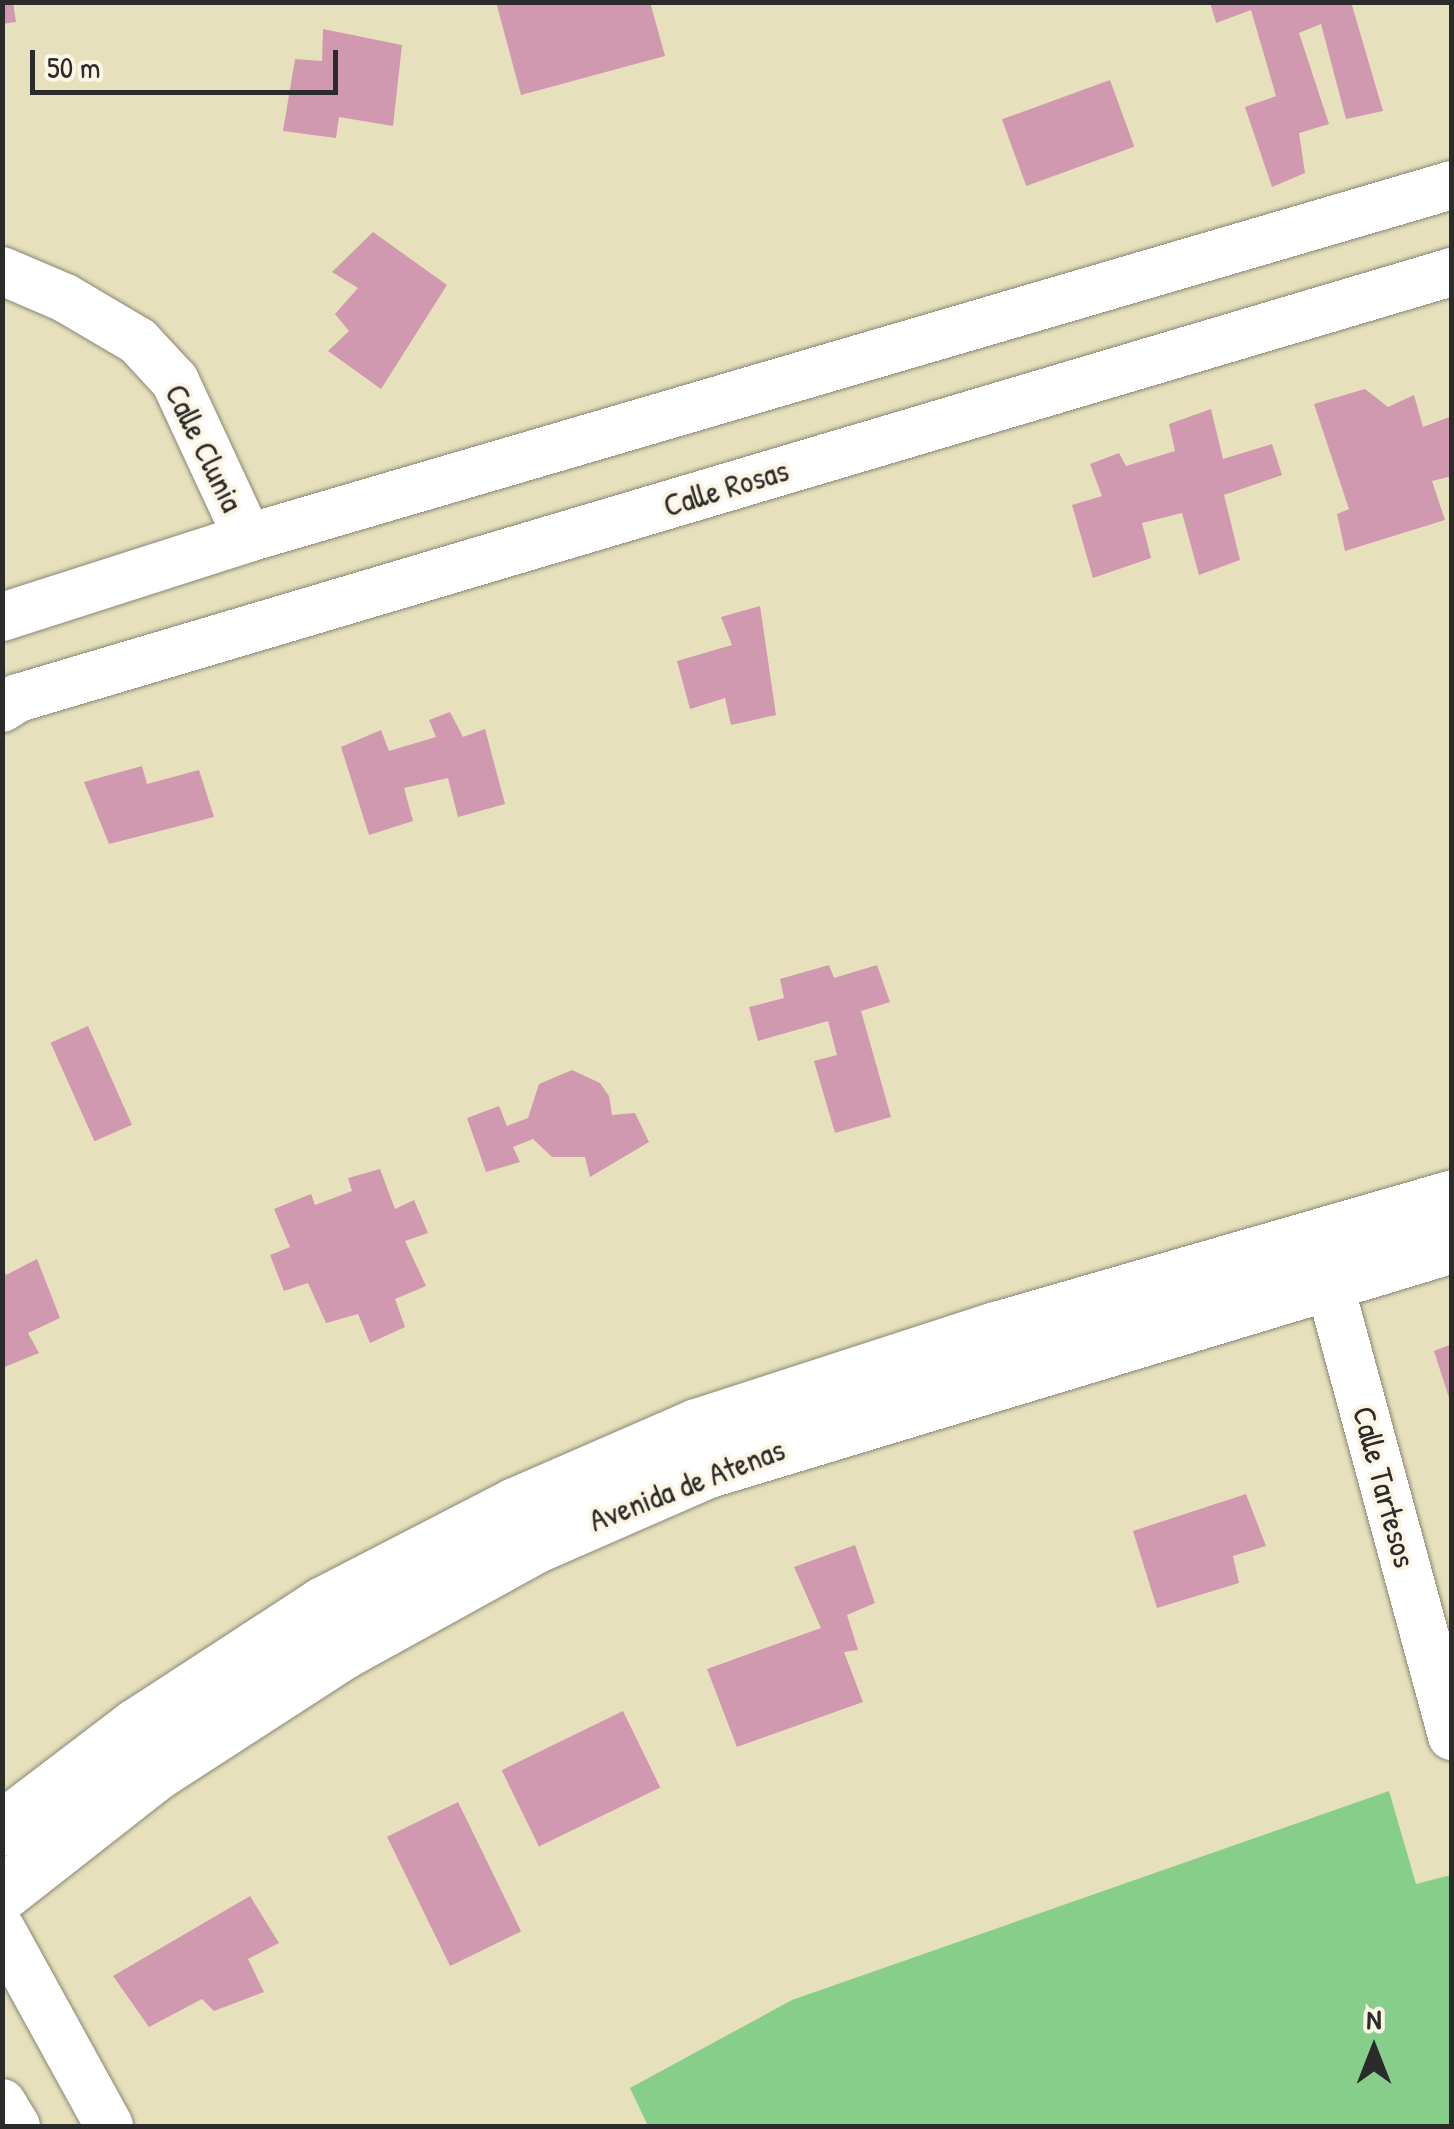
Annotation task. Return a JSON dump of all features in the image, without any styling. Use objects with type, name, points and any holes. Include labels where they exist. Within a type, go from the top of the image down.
[{"type":"main road","name":"Avenida de Atenas","points":[[2,1893],[186,1753],[342,1652],[536,1545],[705,1471],[1323,1260],[1452,1197]]},
{"type":"main road","name":"Avenida de Atenas","points":[[2,1828],[136,1726],[323,1604],[514,1505],[697,1426],[996,1329],[1323,1260],[1452,1245]]},
{"type":"street","points":[[2,617],[248,538],[1452,185]]},
{"type":"street","name":"Calle Clunia","points":[[2,271],[65,298],[138,341],[175,381],[248,538]]},
{"type":"street","name":"Calle Rosas","points":[[2,708],[37,692],[1452,272]]},
{"type":"street","name":"Calle Tartesos","points":[[1323,1260],[1452,1736]]},
{"type":"street","points":[[2,1931],[108,2126]]},
{"type":"street","points":[[2,2103],[16,2126]]},
{"type":"green space","points":[[1389,1791],[1416,1884],[1451,1875],[1451,2126],[648,2126],[630,2088],[792,2000]]},
{"type":"building","points":[[2,2],[13,2],[16,22],[2,24]]},
{"type":"building","points":[[496,2],[650,2],[665,56],[521,95]]},
{"type":"building","points":[[1210,2],[1351,2],[1383,111],[1346,119],[1321,24],[1299,33],[1329,124],[1299,133],[1305,173],[1272,187],[1245,107],[1276,96],[1251,10],[1216,23]]},
{"type":"building","points":[[323,29],[402,45],[393,126],[339,117],[336,138],[283,131],[295,59],[322,61]]},
{"type":"building","points":[[1110,80],[1134,147],[1026,186],[1002,119]]},
{"type":"building","points":[[373,232],[447,285],[381,389],[328,351],[349,331],[335,314],[358,288],[332,272]]},
{"type":"building","points":[[1365,389],[1388,407],[1414,395],[1423,427],[1452,416],[1452,476],[1432,481],[1445,520],[1345,551],[1337,514],[1349,509],[1314,404]]},
{"type":"building","points":[[1211,409],[1223,459],[1272,444],[1282,475],[1224,495],[1240,560],[1199,575],[1182,513],[1142,523],[1151,558],[1093,578],[1072,505],[1102,496],[1090,464],[1119,453],[1126,466],[1175,451],[1169,424]]},
{"type":"building","points":[[760,606],[776,715],[731,725],[725,698],[690,709],[677,661],[732,645],[721,617]]},
{"type":"building","points":[[450,712],[463,737],[485,729],[505,804],[458,817],[448,778],[404,788],[413,821],[369,835],[341,747],[381,730],[389,751],[436,737],[429,720]]},
{"type":"building","points":[[142,766],[147,784],[199,770],[214,817],[109,844],[84,782]]},
{"type":"building","points":[[829,965],[834,978],[877,965],[890,1002],[861,1011],[891,1117],[835,1133],[814,1061],[837,1055],[828,1021],[758,1041],[749,1007],[784,998],[780,979]]},
{"type":"building","points":[[88,1026],[132,1125],[94,1141],[51,1043]]},
{"type":"building","points":[[572,1070],[600,1083],[609,1096],[612,1115],[635,1113],[649,1142],[590,1177],[585,1157],[552,1157],[533,1139],[513,1147],[520,1162],[486,1172],[467,1118],[499,1106],[507,1126],[528,1118],[539,1084]]},
{"type":"building","points":[[380,1169],[395,1209],[414,1200],[428,1233],[405,1241],[426,1286],[395,1299],[405,1327],[370,1343],[358,1314],[326,1323],[308,1283],[284,1291],[270,1255],[290,1247],[274,1209],[311,1194],[315,1205],[352,1191],[348,1178]]},
{"type":"building","points":[[37,1259],[60,1318],[28,1333],[39,1353],[2,1368],[2,1267],[6,1275]]},
{"type":"building","points":[[1452,1344],[1452,1404],[1451,1404],[1434,1351]]},
{"type":"building","points":[[1246,1494],[1266,1546],[1233,1556],[1239,1583],[1157,1608],[1133,1531]]},
{"type":"building","points":[[855,1545],[875,1603],[847,1615],[858,1650],[844,1652],[863,1702],[737,1747],[707,1669],[821,1628],[794,1567]]},
{"type":"building","points":[[623,1711],[660,1787],[539,1847],[502,1770]]},
{"type":"building","points":[[458,1802],[521,1931],[450,1966],[387,1837]]},
{"type":"building","points":[[250,1896],[279,1943],[248,1959],[264,1992],[214,2011],[202,1999],[149,2027],[113,1976]]}]
